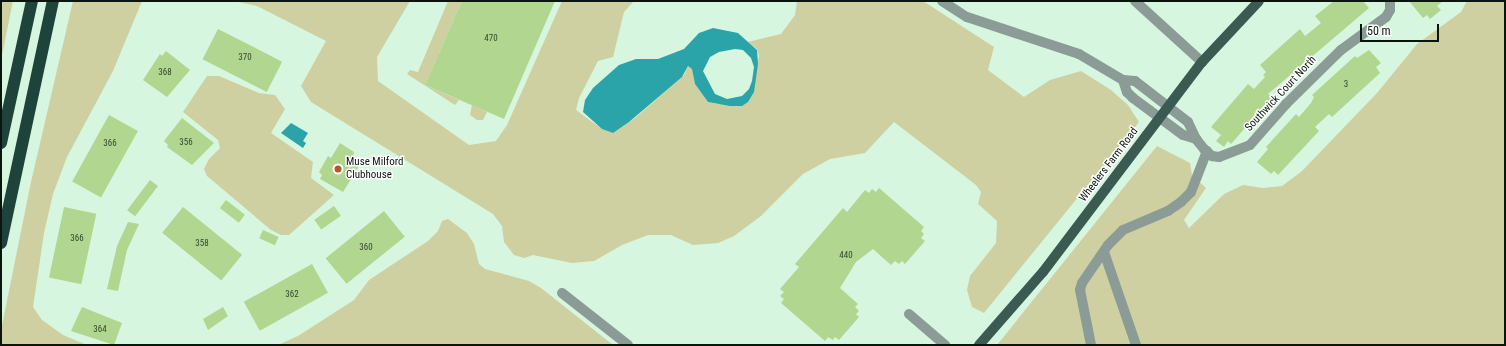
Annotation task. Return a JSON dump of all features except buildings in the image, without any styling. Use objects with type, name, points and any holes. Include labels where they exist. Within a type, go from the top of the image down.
[{"type":"highway","points":[[1,143],[32,1]]},
{"type":"highway","points":[[1,243],[53,1]]},
{"type":"main road","name":"Wheelers Farm Road","points":[[979,345],[1043,272],[1202,62],[1259,1]]},
{"type":"street","points":[[942,1],[967,17],[1084,57],[1123,80],[1140,84],[1170,106],[1188,122],[1196,139],[1207,151],[1191,192],[1181,202],[1168,211],[1123,230],[1104,252],[1082,283],[1080,290],[1091,345]]},
{"type":"street","points":[[1135,1],[1202,62]]},
{"type":"street","name":"Southwick Court North","points":[[1207,151],[1219,157],[1250,145],[1286,104],[1341,50],[1386,17],[1390,10],[1390,1]]},
{"type":"street","points":[[1123,80],[1127,92],[1160,119],[1188,138],[1196,139]]},
{"type":"street","points":[[1104,252],[1136,345]]},
{"type":"street","points":[[562,293],[628,345]]},
{"type":"street","points":[[909,314],[945,345]]},
{"type":"green space","points":[[1,1],[13,1],[1,60]]},
{"type":"green space","points":[[73,1],[142,1],[113,71],[67,157],[53,194],[44,233],[33,307],[42,320],[63,335],[87,345],[1,345],[1,330],[31,182]]},
{"type":"green space","points":[[234,1],[410,1],[377,57],[378,81],[469,145],[496,141],[507,125],[562,1],[634,1],[624,12],[613,57],[598,61],[579,98],[576,110],[602,129],[613,133],[635,118],[684,75],[688,66],[693,69],[695,84],[708,102],[718,104],[748,102],[759,56],[757,49],[748,42],[781,34],[795,15],[797,1],[923,1],[994,47],[988,70],[1024,97],[1050,80],[1081,71],[1111,90],[1128,105],[1139,122],[984,313],[972,307],[967,290],[970,276],[996,243],[997,221],[978,204],[981,192],[976,185],[894,122],[865,153],[830,159],[803,174],[761,216],[734,236],[718,243],[693,245],[671,235],[648,235],[622,245],[594,261],[572,263],[533,255],[524,258],[514,255],[504,242],[502,226],[493,214],[311,102],[301,86],[326,41],[257,6]]},
{"type":"green space","points":[[448,1],[462,1],[425,85],[459,100],[455,105],[407,74],[410,70],[418,72]]},
{"type":"green space","points":[[1467,1],[1505,1],[1505,345],[997,345],[1157,146],[1190,163],[1192,175],[1206,188],[1184,220],[1189,228],[1224,194],[1243,185],[1263,188],[1282,186],[1302,171],[1377,93],[1417,44],[1461,12]]},
{"type":"green space","points":[[207,76],[219,76],[259,93],[275,95],[285,109],[271,133],[313,162],[311,178],[334,195],[289,235],[281,235],[271,230],[207,176],[204,169],[209,159],[220,148],[218,140],[183,112]]},
{"type":"green space","points":[[472,105],[487,112],[483,120],[477,120],[470,115]]},
{"type":"green space","points":[[448,219],[467,233],[474,244],[479,264],[485,269],[529,281],[541,288],[613,345],[278,345],[298,336],[354,300],[369,280],[428,241],[438,231],[442,221]]},
{"type":"water","points":[[713,28],[738,33],[757,50],[758,64],[754,92],[748,102],[742,106],[730,106],[708,102],[695,84],[692,69],[688,66],[682,77],[629,122],[613,133],[602,129],[583,112],[585,100],[593,88],[619,65],[636,59],[658,59],[684,49],[699,33]],"holes":[[[735,49],[743,50],[751,58],[754,67],[749,89],[742,96],[727,99],[715,94],[703,71],[710,57],[719,52]]]},
{"type":"water","points":[[291,123],[308,133],[303,141],[306,143],[303,148],[281,133]]},
{"type":"place","name":"Muse Milford Clubhouse","points":[[338,169]]}]
